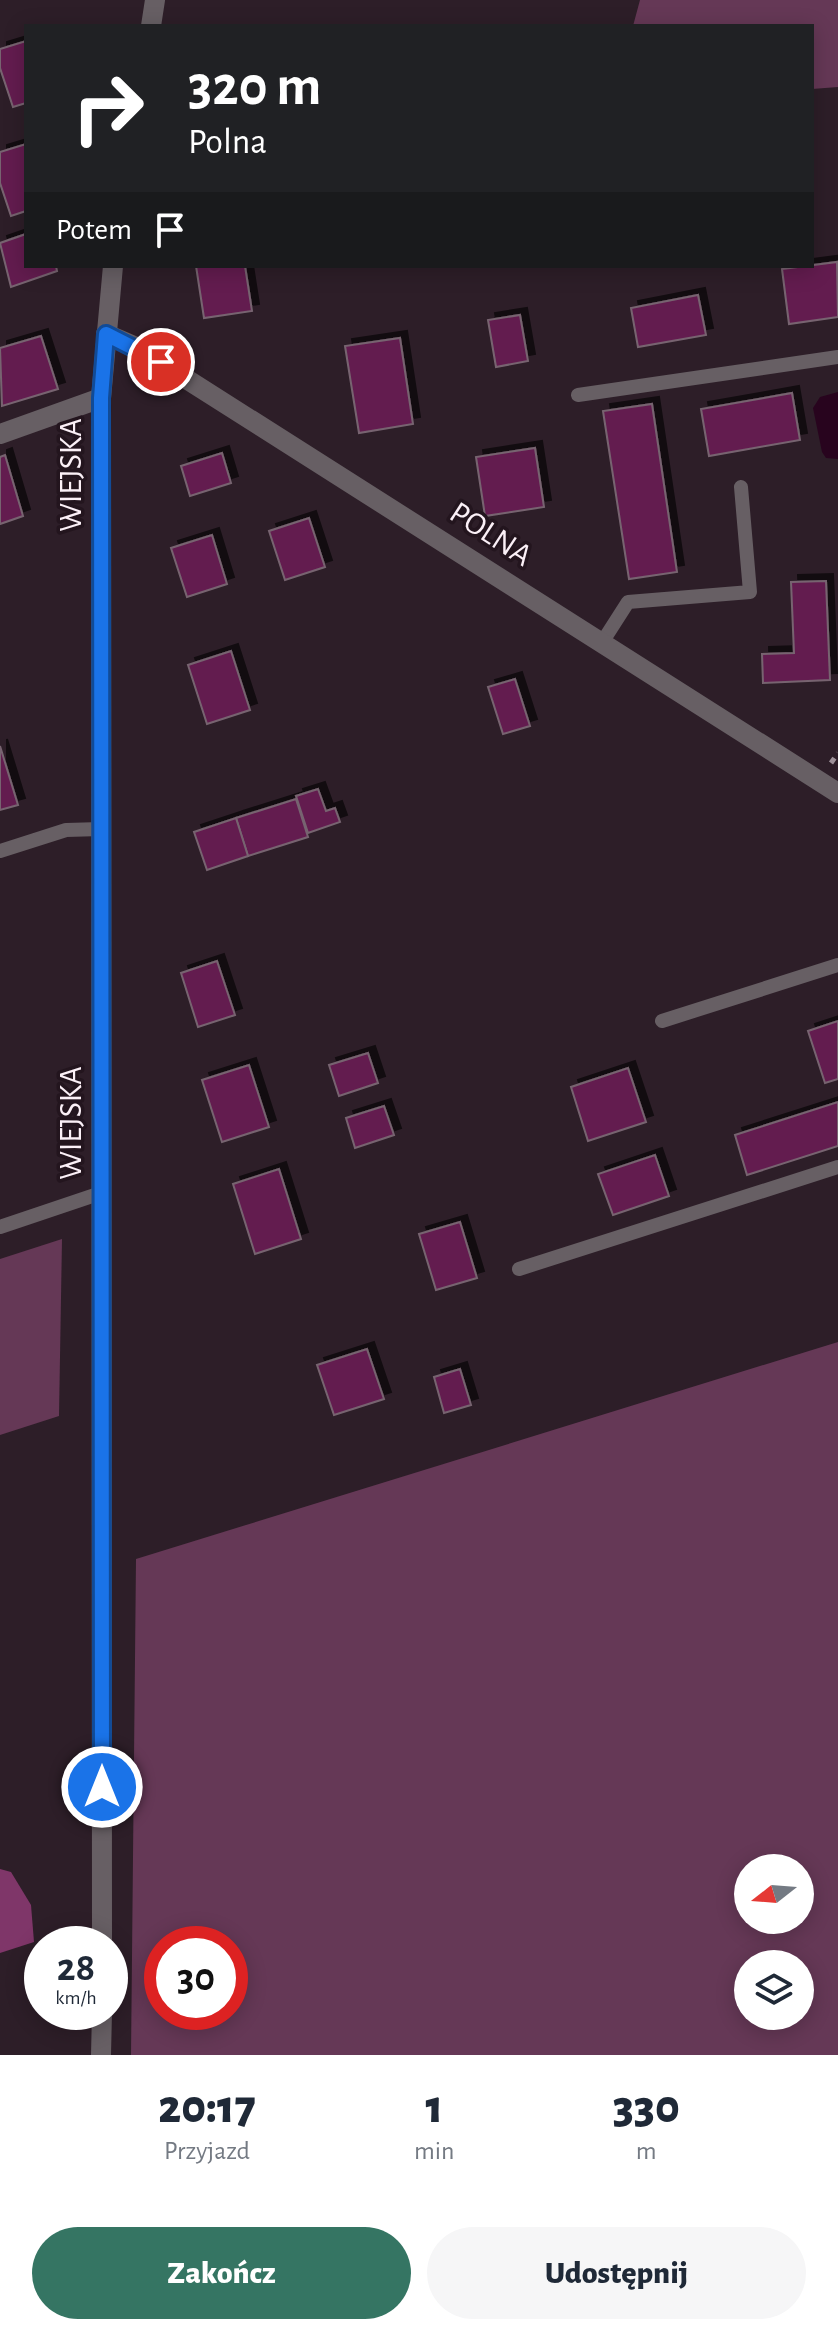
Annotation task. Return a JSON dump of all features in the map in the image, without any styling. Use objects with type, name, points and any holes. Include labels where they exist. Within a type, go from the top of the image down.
[{"type":"street","points":[[151,24],[155,0]]},
{"type":"street","name":"WIEJSKA","points":[[102,1926],[101,398],[113,268]]},
{"type":"street","name":"POLNA","points":[[106,334],[149,355],[838,793]]},
{"type":"street","name":"WIEJSKA","points":[[0,434],[101,398]]},
{"type":"street","points":[[101,2055],[102,2030]]},
{"type":"lane","points":[[578,395],[838,357]]},
{"type":"lane","points":[[603,641],[628,602],[750,592],[741,487]]},
{"type":"lane","points":[[0,851],[66,830],[101,829]]},
{"type":"lane","points":[[662,1021],[838,965]]},
{"type":"lane","points":[[519,1269],[838,1167]]},
{"type":"lane","points":[[0,1227],[101,1193]]},
{"type":"shaded area","points":[[640,0],[838,0],[838,87],[814,89],[814,24],[634,24]]},
{"type":"shaded area","points":[[838,392],[838,459],[826,458],[813,408],[820,397]]},
{"type":"shaded area","points":[[62,1239],[59,1416],[0,1435],[0,1259]]},
{"type":"shaded area","points":[[838,1342],[838,2055],[131,2055],[136,1559]]},
{"type":"shaded area","points":[[0,1869],[11,1872],[31,1905],[33,1926],[24,1926],[24,1945],[0,1953]]},
{"type":"building","points":[[24,42],[24,104],[13,107],[0,68],[0,49]]},
{"type":"building","points":[[24,145],[24,212],[11,216],[0,183],[0,152]]},
{"type":"building","points":[[24,235],[24,268],[56,268],[57,271],[11,287],[0,243]]},
{"type":"building","points":[[837,262],[838,317],[789,324],[782,269],[814,268],[814,265]]},
{"type":"building","points":[[196,268],[245,268],[252,311],[204,318]]},
{"type":"building","points":[[698,295],[706,335],[638,347],[631,308]]},
{"type":"building","points":[[520,315],[528,361],[496,367],[488,320]]},
{"type":"building","points":[[41,336],[58,389],[2,406],[0,348]]},
{"type":"building","points":[[400,338],[413,424],[359,433],[345,346]]},
{"type":"building","points":[[792,393],[800,440],[709,456],[701,409]]},
{"type":"building","points":[[652,404],[677,572],[629,579],[603,411]]},
{"type":"building","points":[[535,448],[544,507],[485,516],[476,457]]},
{"type":"building","points":[[222,453],[231,483],[190,496],[181,466]]},
{"type":"building","points":[[5,455],[23,516],[0,524],[0,457]]},
{"type":"building","points":[[309,518],[325,567],[285,580],[269,531]]},
{"type":"building","points":[[212,535],[227,584],[187,597],[171,548]]},
{"type":"building","points":[[826,581],[830,680],[763,683],[762,654],[794,653],[791,582]]},
{"type":"building","points":[[231,651],[250,710],[207,724],[188,665]]},
{"type":"building","points":[[515,679],[530,726],[503,734],[488,687]]},
{"type":"building","points":[[0,746],[18,805],[0,810]]},
{"type":"building","points":[[318,789],[326,811],[335,808],[340,822],[308,833],[296,796]]},
{"type":"building","points":[[296,799],[308,837],[248,856],[236,818]]},
{"type":"building","points":[[236,818],[248,856],[207,870],[194,832]]},
{"type":"building","points":[[217,961],[235,1015],[198,1027],[181,973]]},
{"type":"building","points":[[838,1021],[838,1079],[825,1083],[808,1031]]},
{"type":"building","points":[[368,1053],[378,1083],[339,1096],[329,1065]]},
{"type":"building","points":[[249,1065],[269,1127],[222,1142],[202,1080]]},
{"type":"building","points":[[628,1068],[646,1122],[588,1141],[571,1087]]},
{"type":"building","points":[[838,1102],[838,1146],[747,1175],[735,1135]]},
{"type":"building","points":[[384,1106],[394,1135],[355,1148],[346,1118]]},
{"type":"building","points":[[655,1155],[669,1196],[613,1215],[598,1174]]},
{"type":"building","points":[[279,1169],[301,1239],[255,1254],[233,1184]]},
{"type":"building","points":[[460,1222],[477,1278],[436,1290],[419,1234]]},
{"type":"building","points":[[367,1349],[384,1399],[334,1415],[317,1365]]},
{"type":"building","points":[[460,1369],[471,1405],[444,1413],[434,1377]]},
{"type":"route","points":[[102,1787],[101,398],[106,334],[161,362]]}]
